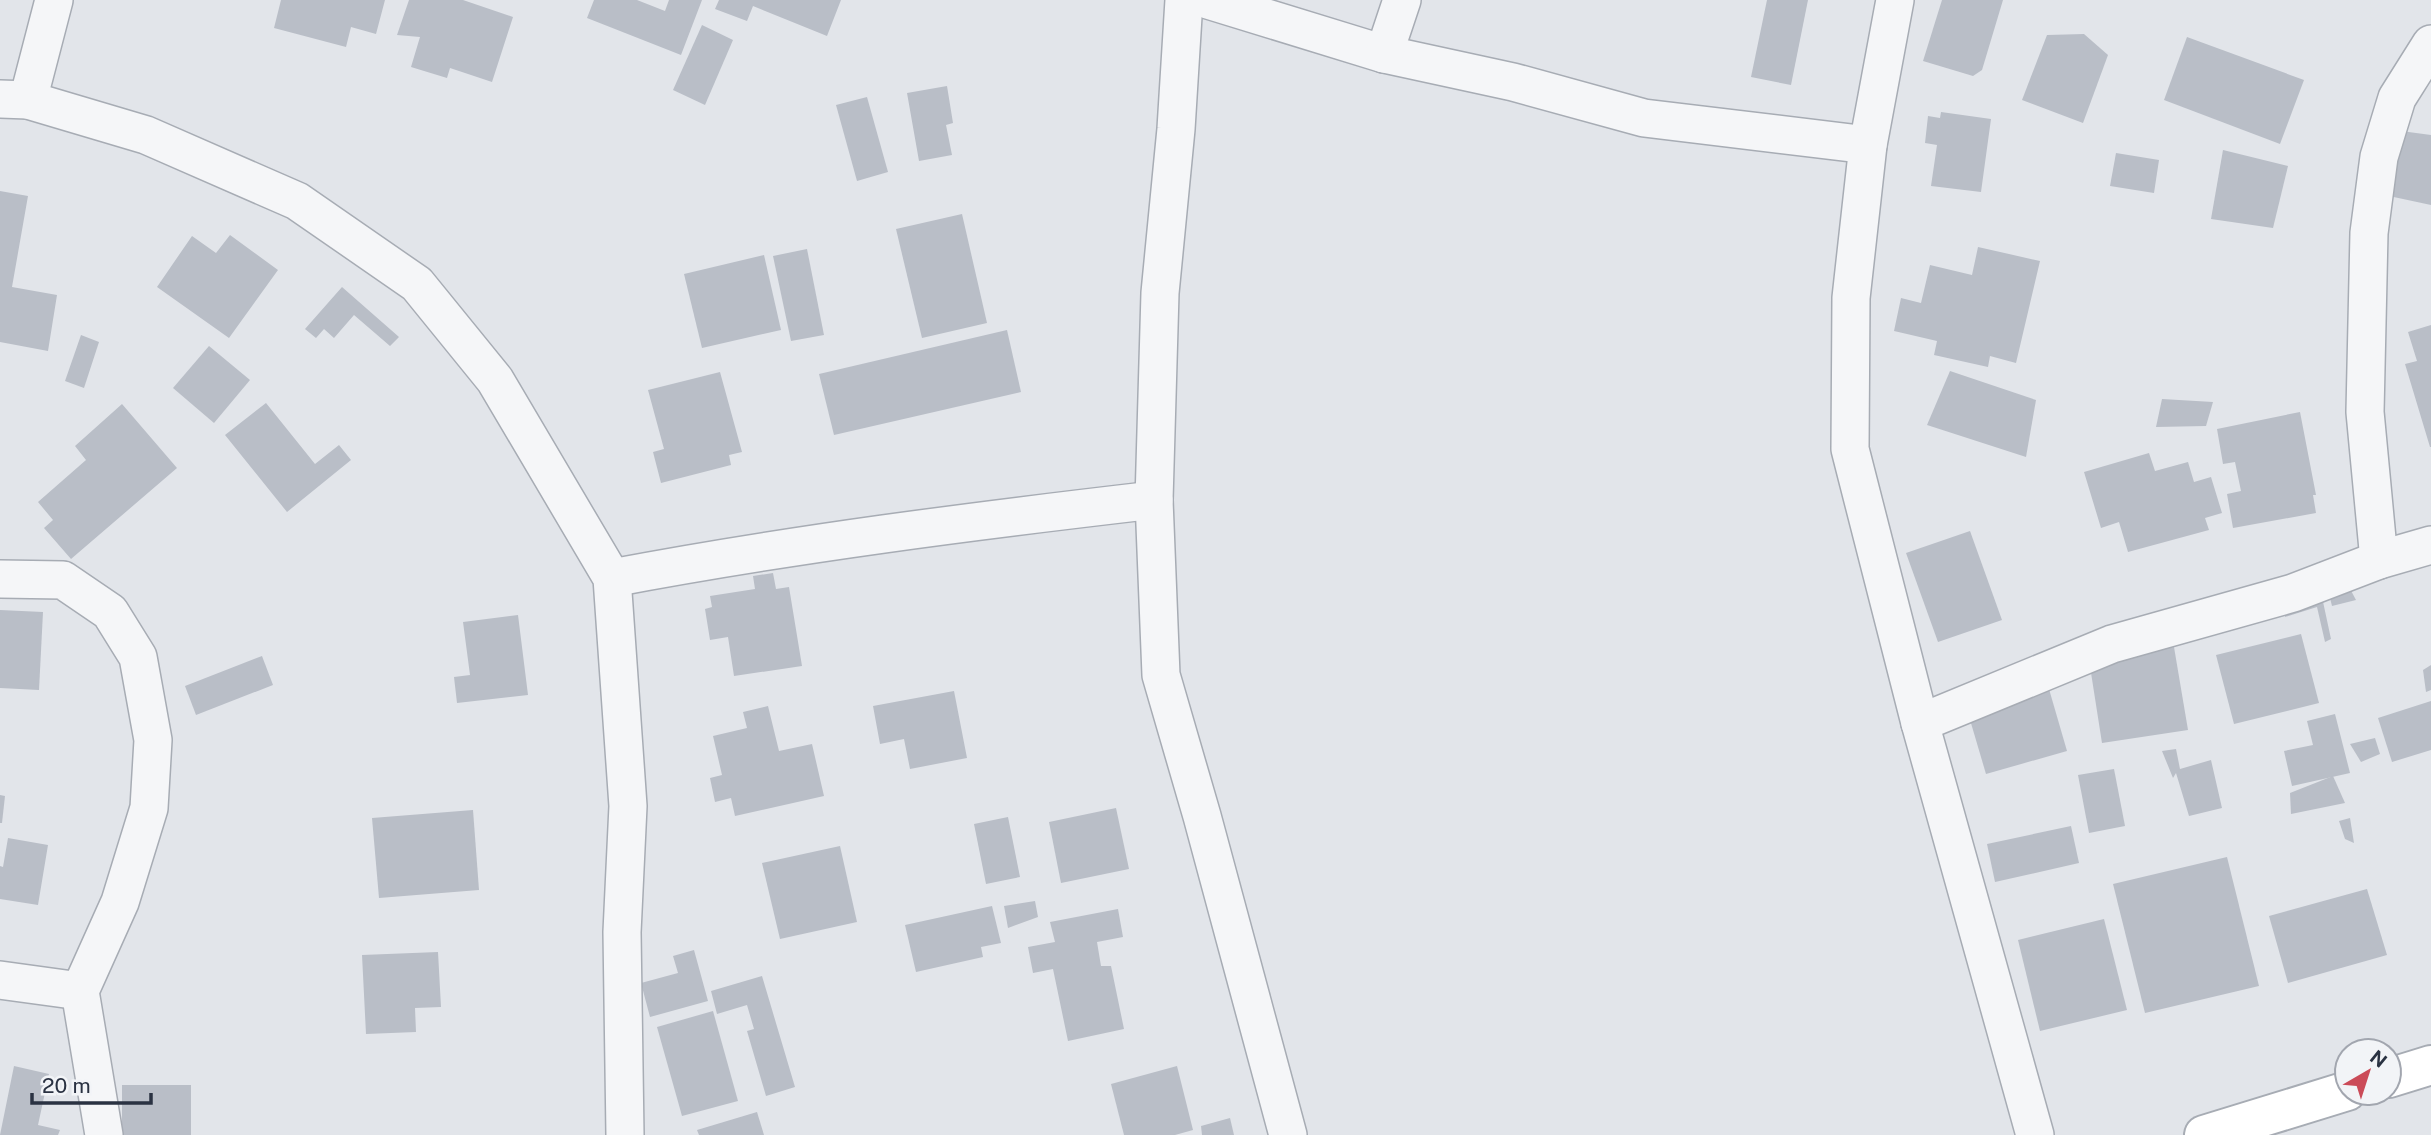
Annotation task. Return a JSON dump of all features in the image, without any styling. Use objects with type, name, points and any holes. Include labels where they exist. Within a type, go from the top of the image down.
[{"type":"main road","points":[[2403,1074],[2431,1065]]},
{"type":"main road","points":[[2204,1135],[2333,1095]]},
{"type":"street","points":[[54,0],[14,100],[146,135],[297,201],[418,284],[495,380],[612,578],[628,806],[622,932],[625,1135]]},
{"type":"street","points":[[1184,0],[1176,129],[1160,293],[1154,500],[1161,675],[1288,1135]]},
{"type":"street","points":[[1208,0],[1384,54],[1513,82],[1644,118],[1868,145]]},
{"type":"street","points":[[1384,54],[1402,0]]},
{"type":"street","points":[[1895,0],[1868,145],[1851,298],[1850,449],[1920,723],[2035,1135]]},
{"type":"street","points":[[2379,561],[2365,412],[2369,233],[2379,157],[2397,98],[2431,44]]},
{"type":"street","points":[[612,578],[917,528],[1154,500]]},
{"type":"street","points":[[1920,723],[2112,644],[2294,593],[2431,545]]},
{"type":"street","points":[[0,579],[63,580],[110,612],[138,657],[153,740],[149,808],[121,902],[80,991],[104,1135]]},
{"type":"street","points":[[0,980],[80,991]]},
{"type":"building","points":[[281,0],[385,0],[376,34],[351,27],[346,47],[274,28]]},
{"type":"building","points":[[409,0],[463,0],[513,17],[492,82],[450,68],[447,78],[411,67],[420,37],[397,35]]},
{"type":"building","points":[[594,0],[637,0],[665,11],[669,0],[702,0],[681,55],[587,18]]},
{"type":"building","points":[[719,0],[841,0],[827,36],[753,6],[747,21],[715,9]]},
{"type":"building","points":[[1767,0],[1808,0],[1791,85],[1751,77]]},
{"type":"building","points":[[1942,0],[2003,0],[1982,70],[1973,76],[1923,61]]},
{"type":"building","points":[[702,25],[733,40],[705,105],[673,90]]},
{"type":"building","points":[[2084,34],[2108,55],[2083,123],[2022,100],[2047,35]]},
{"type":"building","points":[[2187,37],[2304,80],[2280,144],[2164,100]]},
{"type":"building","points":[[947,86],[953,123],[946,125],[952,155],[919,161],[907,93]]},
{"type":"building","points":[[867,97],[888,172],[857,181],[836,105]]},
{"type":"building","points":[[1941,112],[1991,119],[1981,192],[1931,186],[1937,145],[1925,143],[1928,116],[1940,118]]},
{"type":"building","points":[[2401,131],[2431,135],[2431,205],[2389,196]]},
{"type":"building","points":[[2223,150],[2288,166],[2273,228],[2211,219]]},
{"type":"building","points":[[2116,153],[2159,160],[2154,193],[2110,186]]},
{"type":"building","points":[[0,191],[28,196],[12,287],[57,295],[48,351],[0,342]]},
{"type":"building","points":[[962,214],[987,323],[922,338],[896,229]]},
{"type":"building","points":[[230,235],[278,270],[229,338],[157,287],[192,236],[216,253]]},
{"type":"building","points":[[1978,247],[2040,261],[2016,363],[1990,356],[1988,367],[1934,355],[1937,341],[1894,331],[1901,298],[1921,303],[1930,265],[1972,275]]},
{"type":"building","points":[[807,249],[824,335],[791,341],[773,256]]},
{"type":"building","points":[[764,255],[781,330],[702,348],[684,274]]},
{"type":"building","points":[[342,287],[399,337],[390,346],[354,315],[334,338],[324,329],[316,338],[305,329]]},
{"type":"building","points":[[2431,325],[2430,447],[2405,364],[2417,361],[2408,332]]},
{"type":"building","points":[[1007,330],[1021,392],[834,435],[819,374]]},
{"type":"building","points":[[81,335],[99,342],[84,388],[65,381]]},
{"type":"building","points":[[209,346],[250,380],[214,423],[173,388]]},
{"type":"building","points":[[1950,371],[2036,400],[2026,457],[1927,425]]},
{"type":"building","points":[[720,372],[742,452],[729,455],[731,465],[661,483],[653,452],[664,449],[648,390]]},
{"type":"building","points":[[2162,399],[2213,402],[2206,426],[2156,427]]},
{"type":"building","points":[[266,403],[315,464],[339,445],[351,460],[287,512],[225,435]]},
{"type":"building","points":[[122,404],[177,468],[71,559],[44,528],[53,520],[38,502],[86,460],[75,446]]},
{"type":"building","points":[[2300,412],[2316,495],[2313,495],[2316,513],[2233,528],[2227,494],[2241,491],[2235,462],[2223,464],[2217,429]]},
{"type":"building","points":[[2149,453],[2155,471],[2188,462],[2194,482],[2211,477],[2222,513],[2205,518],[2209,530],[2128,552],[2119,522],[2101,528],[2084,472]]},
{"type":"building","points":[[1970,531],[2002,620],[1938,642],[1906,553]]},
{"type":"building","points":[[773,573],[776,589],[789,587],[802,666],[734,676],[728,637],[710,640],[705,609],[712,607],[710,596],[755,589],[753,576]]},
{"type":"building","points":[[2319,583],[2331,639],[2325,642],[2317,607],[2285,617],[2286,602]]},
{"type":"building","points":[[2348,585],[2356,600],[2332,606],[2328,590]]},
{"type":"building","points":[[0,610],[43,612],[39,690],[0,688]]},
{"type":"building","points":[[518,615],[528,695],[457,703],[454,677],[470,675],[463,622]]},
{"type":"building","points":[[2301,634],[2319,703],[2234,724],[2216,655]]},
{"type":"building","points":[[2174,647],[2188,730],[2102,743],[2089,660]]},
{"type":"building","points":[[262,656],[273,685],[196,715],[185,686]]},
{"type":"building","points":[[2431,665],[2431,690],[2426,692],[2423,670]]},
{"type":"building","points":[[2049,689],[2067,751],[1986,774],[1968,713]]},
{"type":"building","points":[[954,691],[967,758],[910,769],[904,739],[880,744],[873,706]]},
{"type":"building","points":[[2431,701],[2431,750],[2392,762],[2378,718]]},
{"type":"building","points":[[768,706],[779,751],[812,744],[824,796],[735,816],[731,798],[715,802],[710,778],[722,775],[713,736],[747,728],[743,712]]},
{"type":"building","points":[[2335,714],[2350,773],[2292,786],[2284,751],[2313,745],[2307,721]]},
{"type":"building","points":[[2375,738],[2380,754],[2361,762],[2350,744]]},
{"type":"building","points":[[2176,749],[2180,769],[2211,760],[2222,808],[2189,816],[2176,773],[2173,778],[2162,751]]},
{"type":"building","points":[[2114,769],[2125,826],[2089,833],[2078,775]]},
{"type":"building","points":[[2333,776],[2345,803],[2291,814],[2290,793]]},
{"type":"building","points":[[0,795],[5,796],[2,823],[0,823]]},
{"type":"building","points":[[1116,808],[1129,869],[1061,883],[1049,822]]},
{"type":"building","points":[[473,810],[479,890],[379,898],[372,818]]},
{"type":"building","points":[[1008,817],[1020,877],[986,884],[974,824]]},
{"type":"building","points":[[2350,818],[2354,843],[2345,839],[2339,821]]},
{"type":"building","points":[[2071,826],[2079,863],[1995,882],[1987,844]]},
{"type":"building","points":[[8,838],[48,845],[38,905],[0,899],[0,866],[3,867]]},
{"type":"building","points":[[840,846],[857,922],[780,939],[762,863]]},
{"type":"building","points":[[2227,857],[2259,986],[2145,1013],[2113,884]]},
{"type":"building","points":[[2367,889],[2387,955],[2288,983],[2269,916]]},
{"type":"building","points":[[1035,901],[1038,917],[1008,928],[1004,906]]},
{"type":"building","points":[[992,906],[1001,943],[981,947],[983,957],[916,972],[905,925]]},
{"type":"building","points":[[1118,909],[1123,937],[1097,942],[1101,966],[1111,966],[1124,1029],[1068,1041],[1053,969],[1033,973],[1028,947],[1055,942],[1050,922]]},
{"type":"building","points":[[2104,919],[2127,1010],[2040,1031],[2018,940]]},
{"type":"building","points":[[694,950],[708,1001],[650,1017],[641,983],[678,973],[673,956]]},
{"type":"building","points":[[438,952],[441,1007],[415,1008],[416,1032],[366,1034],[362,955]]},
{"type":"building","points":[[762,976],[795,1087],[766,1096],[747,1031],[754,1029],[747,1005],[717,1014],[711,991]]},
{"type":"building","points":[[713,1011],[738,1101],[682,1116],[657,1027]]},
{"type":"building","points":[[14,1066],[49,1074],[38,1125],[60,1130],[58,1135],[0,1135]]},
{"type":"building","points":[[1177,1066],[1193,1130],[1175,1135],[1124,1135],[1111,1084]]},
{"type":"building","points":[[122,1085],[191,1085],[191,1135],[122,1135]]},
{"type":"building","points":[[757,1112],[764,1135],[699,1135],[697,1130]]},
{"type":"building","points":[[1230,1118],[1234,1135],[1202,1135],[1201,1126]]}]
